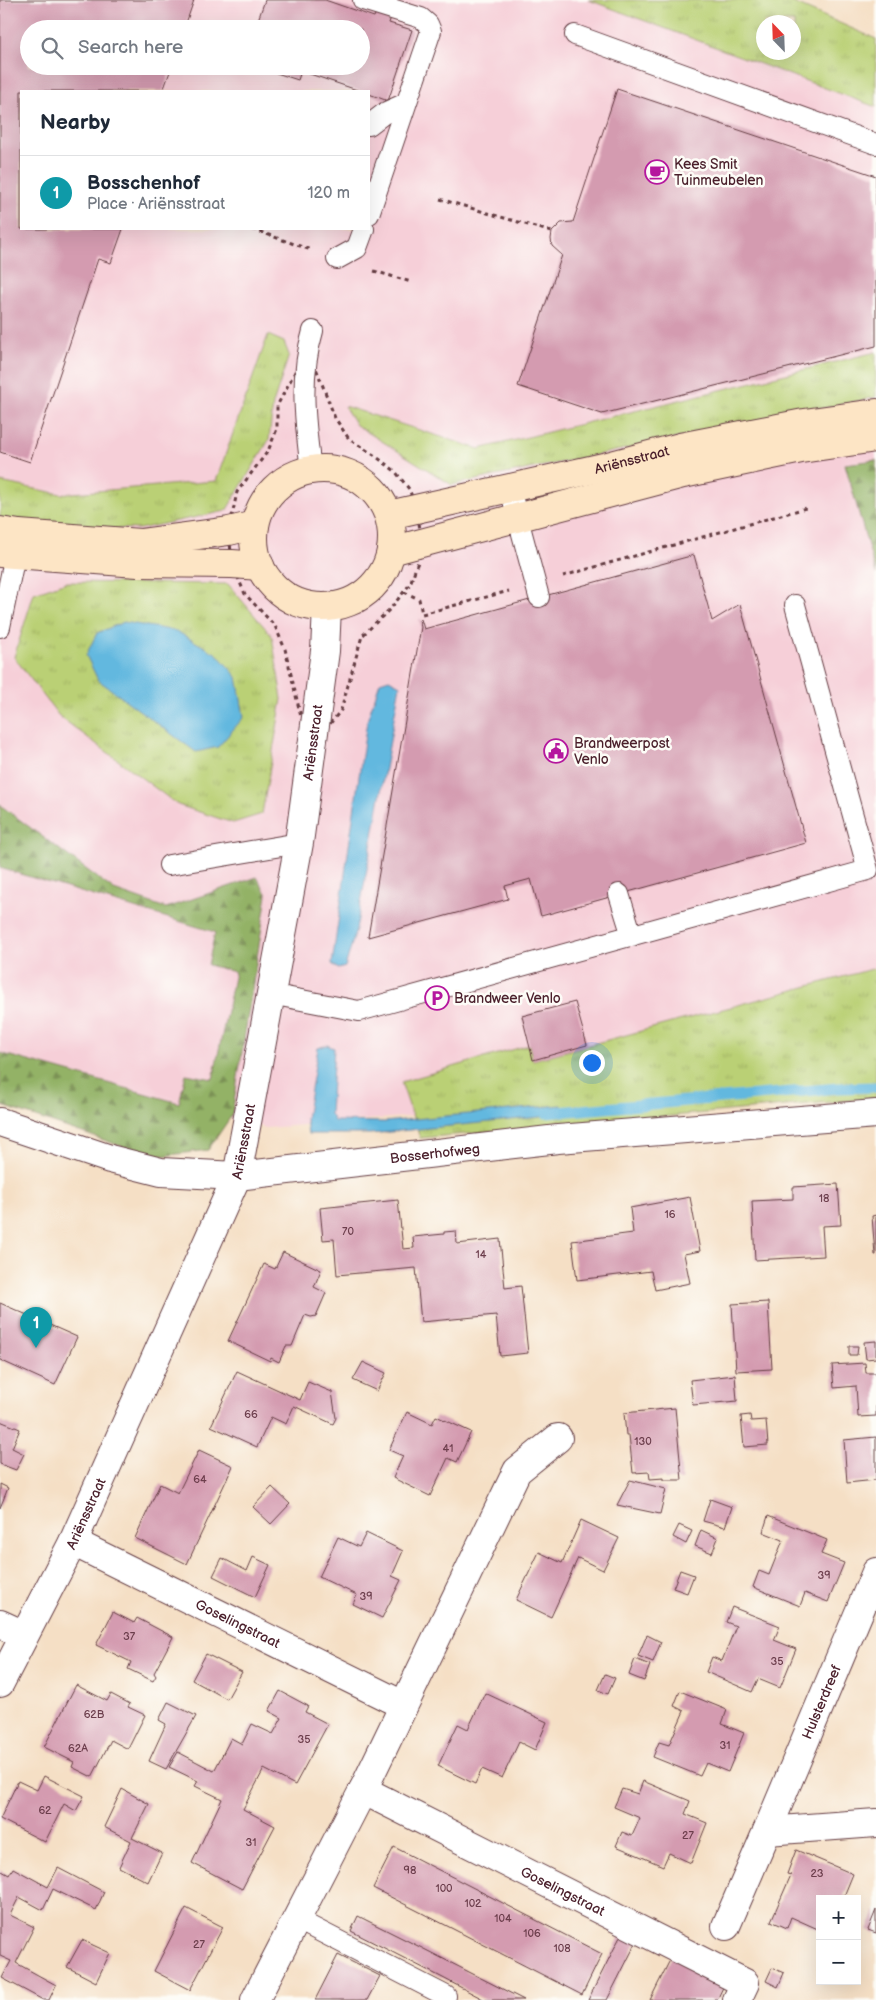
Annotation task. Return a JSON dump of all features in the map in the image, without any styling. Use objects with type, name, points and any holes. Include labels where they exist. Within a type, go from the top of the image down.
[{"type":"main road","name":"Ariënsstraat","points":[[388,515],[510,489],[680,448],[804,423],[876,413]]},
{"type":"main road","name":"Ariënsstraat","points":[[391,551],[683,474],[801,449],[876,438]]},
{"type":"main road","points":[[330,469],[349,474],[366,484],[380,498],[388,515],[392,533],[391,551],[386,568],[376,584],[362,596],[346,604],[327,607],[307,605],[287,597],[271,584],[260,566],[254,546],[255,525],[262,505],[275,489],[292,477],[311,470],[330,469]]},
{"type":"main road","points":[[8,543],[140,543],[229,531],[255,525]]},
{"type":"main road","points":[[8,543],[138,563],[260,566]]},
{"type":"street","name":"Ariënsstraat","points":[[0,1683],[12,1629],[73,1542],[237,1176],[299,843],[324,661],[327,607]]},
{"type":"street","name":"Bosserhofweg","points":[[0,1122],[110,1159],[160,1172],[237,1176],[558,1139],[876,1114]]},
{"type":"street","points":[[255,2000],[363,1790],[517,1471],[558,1438]]},
{"type":"street","name":"Goselingstraat","points":[[73,1542],[403,1705]]},
{"type":"street","name":"Hulsterdreef","points":[[726,1926],[876,1572]]},
{"type":"street","name":"Goselingstraat","points":[[363,1790],[745,1983],[736,2000]]},
{"type":"street","points":[[766,1831],[876,1823]]},
{"type":"lane","points":[[363,0],[421,18],[428,24],[431,31],[370,211]]},
{"type":"lane","points":[[575,35],[876,144]]},
{"type":"lane","points":[[370,124],[386,112],[406,103]]},
{"type":"lane","points":[[337,259],[357,248],[364,230]]},
{"type":"lane","points":[[311,470],[303,392],[308,347],[313,331]]},
{"type":"lane","points":[[510,489],[538,591]]},
{"type":"lane","points":[[0,626],[8,543]]},
{"type":"lane","points":[[270,994],[359,1011],[868,870],[795,605]]},
{"type":"lane","points":[[169,866],[299,843]]},
{"type":"lane","points":[[619,894],[632,936]]},
{"type":"lane","points":[[296,1919],[446,1996],[445,2000]]},
{"type":"path","points":[[440,198],[552,232]]},
{"type":"path","points":[[404,592],[419,599],[422,614],[538,591],[806,508]]},
{"type":"shaded area","points":[[0,0],[604,0],[756,56],[756,60],[766,60],[876,101],[876,1079],[266,1128],[0,1060]]},
{"type":"green space","points":[[589,0],[787,0],[876,39],[876,107]]},
{"type":"green space","points":[[268,335],[284,342],[289,355],[273,404],[269,440],[226,511],[139,529],[44,527],[0,518],[0,482],[61,494],[216,481]]},
{"type":"green space","points":[[876,352],[876,397],[452,485],[356,425],[344,406],[479,449]]},
{"type":"green space","points":[[876,460],[876,574],[845,464]]},
{"type":"green space","points":[[66,582],[228,584],[272,636],[282,699],[262,814],[233,823],[178,805],[59,716],[14,657],[34,593]]},
{"type":"green space","points":[[0,805],[114,890],[166,908],[257,877],[267,895],[232,1115],[208,1150],[154,1157],[0,1105],[0,1053],[179,1103],[186,1074],[213,1079],[235,972],[208,965],[215,932],[0,868]]},
{"type":"green space","points":[[876,968],[876,1098],[420,1138],[401,1082],[529,1045],[533,1060]]},
{"type":"water","points":[[124,622],[176,631],[217,654],[237,677],[244,717],[218,747],[196,752],[98,680],[86,655],[97,633]]},
{"type":"water","points":[[389,679],[400,685],[356,930],[345,967],[338,969],[332,964],[367,721],[380,682]]},
{"type":"water","points":[[327,1045],[334,1048],[330,1114],[334,1121],[384,1122],[561,1105],[561,1115],[370,1134],[308,1134],[306,1119],[318,1048]]},
{"type":"building","points":[[0,0],[194,0],[187,20],[20,20],[20,75],[169,75],[163,90],[20,90],[20,230],[123,230],[111,263],[98,259],[30,462],[0,452]]},
{"type":"building","points":[[265,0],[325,0],[374,17],[376,13],[391,17],[389,23],[412,30],[388,101],[370,94],[370,90],[357,90],[313,75],[370,75],[370,20],[258,20]]},
{"type":"building","points":[[283,75],[300,75],[298,80]]},
{"type":"building","points":[[617,89],[876,176],[876,346],[602,414],[518,386],[562,255],[552,246],[552,232],[561,223],[573,222]]},
{"type":"building","points":[[694,555],[712,621],[740,604],[806,843],[541,916],[531,879],[505,886],[508,899],[368,937],[421,627],[419,620],[421,619],[424,629]]},
{"type":"building","points":[[575,1002],[587,1045],[533,1060],[522,1016]]},
{"type":"building","points":[[838,1184],[841,1225],[822,1226],[824,1256],[755,1260],[752,1201],[793,1199],[793,1187]]},
{"type":"building","points":[[690,1197],[700,1251],[684,1254],[690,1283],[655,1290],[651,1271],[577,1280],[572,1241],[633,1233],[630,1208]]},
{"type":"building","points":[[398,1200],[403,1249],[414,1248],[413,1237],[444,1234],[444,1232],[456,1231],[457,1244],[500,1239],[505,1288],[521,1286],[528,1353],[500,1356],[496,1315],[421,1322],[416,1268],[337,1275],[334,1239],[323,1240],[320,1208]]},
{"type":"building","points":[[876,1215],[876,1255],[875,1255],[872,1216]]},
{"type":"building","points":[[283,1252],[321,1270],[314,1287],[326,1293],[316,1316],[305,1315],[292,1346],[286,1346],[279,1362],[271,1358],[270,1361],[228,1341],[264,1264],[275,1269]]},
{"type":"building","points":[[768,1302],[772,1369],[736,1371],[732,1304]]},
{"type":"building","points":[[0,1303],[77,1337],[55,1385],[0,1360]]},
{"type":"building","points":[[876,1341],[876,1358],[866,1359],[864,1342]]},
{"type":"building","points":[[849,1346],[858,1346],[857,1355],[849,1355]]},
{"type":"building","points":[[363,1362],[386,1373],[377,1391],[353,1380]]},
{"type":"building","points":[[865,1363],[866,1373],[876,1373],[876,1416],[858,1417],[856,1386],[834,1388],[832,1365]]},
{"type":"building","points":[[237,1371],[300,1400],[308,1382],[332,1392],[336,1418],[333,1424],[294,1406],[286,1424],[271,1417],[257,1447],[211,1426]]},
{"type":"building","points":[[735,1375],[737,1401],[693,1405],[690,1380]]},
{"type":"building","points":[[675,1408],[682,1480],[650,1479],[649,1472],[633,1473],[629,1435],[626,1435],[624,1413]]},
{"type":"building","points":[[407,1412],[432,1424],[436,1416],[471,1432],[457,1462],[448,1458],[430,1496],[393,1478],[403,1456],[389,1450]]},
{"type":"building","points":[[750,1415],[751,1421],[766,1420],[768,1445],[744,1447],[741,1416]]},
{"type":"building","points":[[0,1421],[20,1429],[12,1448],[24,1454],[16,1470],[0,1464]]},
{"type":"building","points":[[876,1437],[876,1480],[847,1483],[844,1440]]},
{"type":"building","points":[[199,1450],[233,1466],[187,1564],[135,1538],[160,1484],[178,1493]]},
{"type":"building","points":[[630,1480],[666,1489],[660,1514],[617,1505]]},
{"type":"building","points":[[0,1484],[8,1488],[0,1508]]},
{"type":"building","points":[[272,1487],[290,1504],[271,1524],[253,1507]]},
{"type":"building","points":[[710,1499],[732,1507],[725,1527],[703,1521]]},
{"type":"building","points":[[768,1516],[827,1540],[821,1554],[844,1563],[828,1602],[805,1593],[800,1606],[753,1587],[759,1571],[769,1575],[783,1540],[763,1532]]},
{"type":"building","points":[[581,1520],[619,1538],[603,1570],[578,1558],[551,1617],[516,1600],[539,1552],[562,1563]]},
{"type":"building","points":[[679,1525],[692,1531],[686,1544],[673,1537]]},
{"type":"building","points":[[701,1530],[718,1538],[712,1553],[695,1546]]},
{"type":"building","points":[[366,1533],[403,1551],[392,1576],[401,1580],[382,1618],[353,1604],[357,1595],[319,1577],[338,1537],[359,1547]]},
{"type":"building","points":[[253,1557],[270,1565],[255,1597],[213,1576],[222,1558],[247,1571]]},
{"type":"building","points":[[680,1570],[694,1575],[687,1593],[673,1588]]},
{"type":"building","points":[[732,1607],[780,1626],[774,1640],[796,1649],[780,1688],[758,1679],[752,1692],[706,1672],[712,1657],[722,1661],[736,1626],[726,1622]]},
{"type":"building","points":[[113,1612],[134,1623],[137,1618],[173,1637],[154,1673],[156,1676],[153,1681],[128,1669],[131,1662],[96,1645]]},
{"type":"building","points":[[647,1635],[661,1642],[653,1662],[638,1656]]},
{"type":"building","points":[[206,1654],[242,1672],[227,1699],[192,1680]]},
{"type":"building","points":[[635,1659],[650,1665],[644,1681],[629,1675]]},
{"type":"building","points":[[605,1674],[615,1678],[608,1694],[598,1690]]},
{"type":"building","points":[[76,1685],[107,1701],[111,1694],[130,1704],[128,1707],[145,1715],[128,1749],[111,1740],[92,1777],[72,1767],[74,1762],[44,1747]]},
{"type":"building","points":[[280,1691],[308,1706],[305,1712],[328,1724],[295,1785],[264,1769],[243,1809],[275,1826],[242,1889],[192,1863],[222,1799],[195,1786],[198,1781],[169,1767],[178,1752],[214,1771],[231,1738],[242,1744],[252,1724],[273,1734],[282,1718],[269,1711]]},
{"type":"building","points":[[680,1691],[727,1710],[722,1724],[744,1733],[728,1772],[706,1763],[700,1776],[653,1757],[659,1742],[669,1745],[684,1711],[674,1706]]},
{"type":"building","points":[[485,1693],[547,1722],[535,1750],[519,1742],[502,1778],[482,1769],[475,1784],[438,1766],[458,1724],[468,1729]]},
{"type":"building","points":[[168,1702],[196,1716],[166,1769],[149,1761],[166,1724],[159,1720]]},
{"type":"building","points":[[44,1776],[84,1796],[76,1811],[64,1804],[45,1842],[0,1819],[18,1781],[37,1790]]},
{"type":"building","points":[[643,1781],[690,1801],[685,1814],[707,1823],[691,1863],[669,1853],[663,1866],[616,1846],[622,1832],[632,1836],[640,1818],[614,1807],[622,1789],[638,1794]]},
{"type":"building","points":[[122,1789],[149,1804],[132,1838],[162,1853],[148,1882],[119,1867],[131,1841],[104,1827]]},
{"type":"building","points":[[394,1847],[602,1954],[582,1995],[373,1888]]},
{"type":"building","points":[[796,1850],[853,1874],[844,1895],[816,1895],[816,1928],[791,1917],[787,1928],[771,1921],[791,1875],[787,1874]]},
{"type":"building","points":[[13,1868],[48,1887],[58,1868],[104,1892],[96,1910],[53,1889],[43,1910],[19,1897],[10,1915],[34,1927],[16,1963],[56,1985],[49,2000],[43,2000],[2,1978],[11,1961],[0,1956],[0,1870],[9,1875]]},
{"type":"building","points":[[186,1908],[223,1927],[190,1990],[154,1971]]},
{"type":"building","points":[[876,1910],[876,1933],[868,1930]]},
{"type":"building","points":[[358,1916],[524,2000],[485,2000],[351,1931]]},
{"type":"building","points":[[623,1931],[638,1939],[607,2000],[588,2000]]},
{"type":"building","points":[[82,1940],[110,1953],[96,1982],[67,1967]]},
{"type":"building","points":[[338,1955],[380,1976],[367,2000],[315,2000]]},
{"type":"building","points":[[672,1956],[725,1983],[717,2000],[650,2000]]},
{"type":"building","points":[[772,1968],[784,1973],[778,1987],[766,1981]]},
{"type":"waterway","points":[[546,1113],[839,1088],[876,1087]]},
{"type":"place","name":"Kees Smit Tuinmeubelen","points":[[657,172]]},
{"type":"place","name":"Brandweerpost Venlo","points":[[556,751]]},
{"type":"place","name":"Brandweer Venlo","points":[[437,998]]},
{"type":"place","name":"Bosschenhof","points":[[36,1348]]}]
